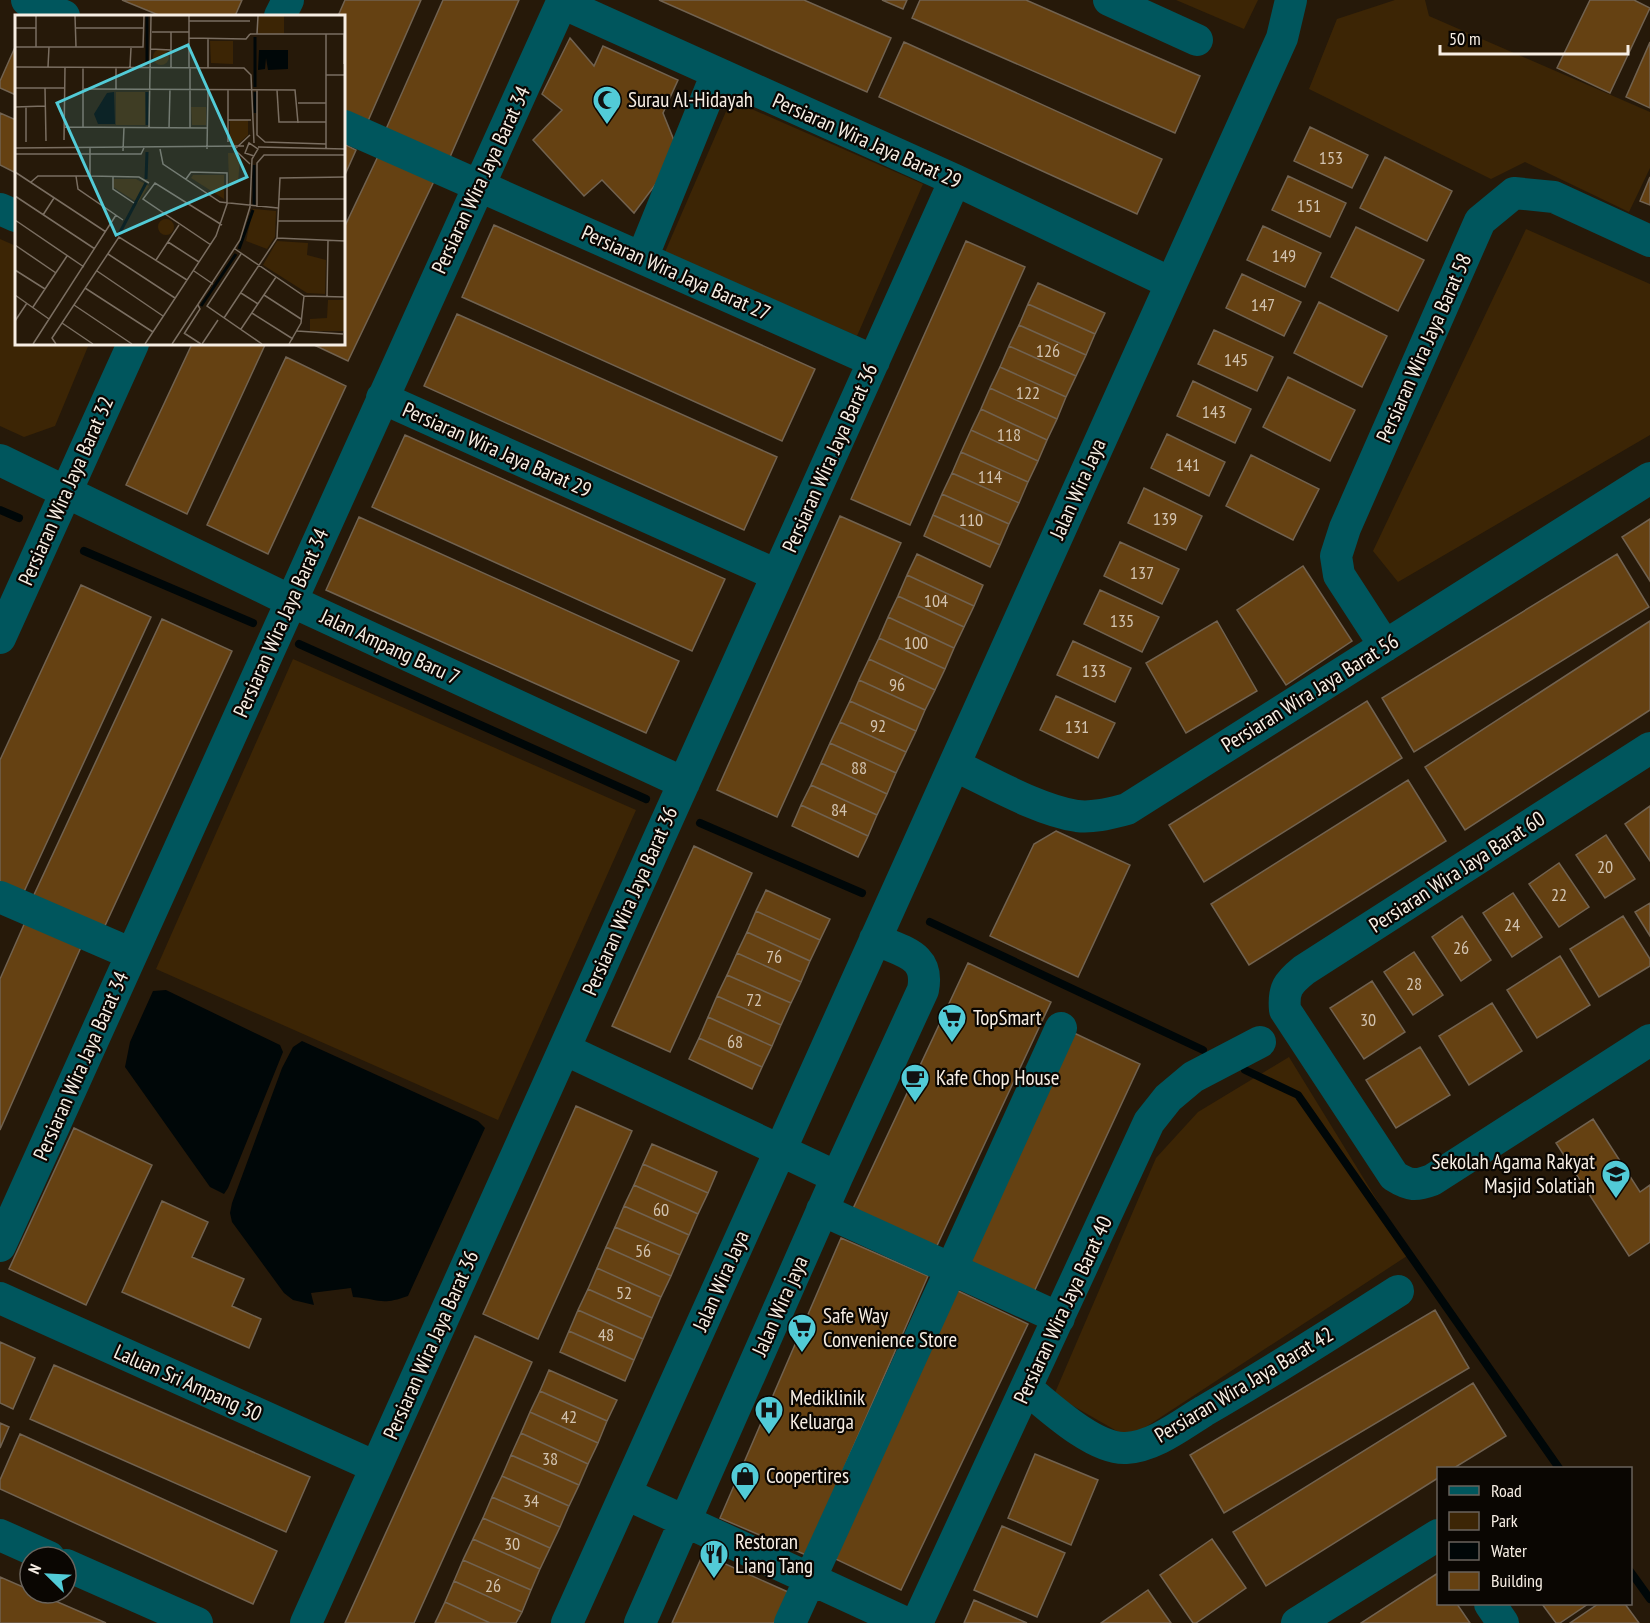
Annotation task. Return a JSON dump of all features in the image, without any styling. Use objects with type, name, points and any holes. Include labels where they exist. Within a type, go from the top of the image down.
[{"type":"street","points":[[27,0],[62,15]]},
{"type":"street","points":[[280,15],[288,0]]},
{"type":"street","points":[[1109,0],[1197,40]]},
{"type":"street","name":"Jalan Wira Jaya","points":[[567,1623],[1282,38],[1308,0]]},
{"type":"street","name":"Persiaran Wira Jaya Barat 29","points":[[562,2],[955,180],[1171,283]]},
{"type":"street","name":"Persiaran Wira Jaya Barat 34","points":[[0,1246],[562,2]]},
{"type":"street","points":[[642,258],[717,73]]},
{"type":"street","name":"Persiaran Wira Jaya Barat 27","points":[[345,126],[874,361]]},
{"type":"street","name":"Persiaran Wira Jaya Barat 36","points":[[306,1623],[955,180]]},
{"type":"street","name":"Persiaran Wira Jaya Barat 58","points":[[1385,646],[1339,575],[1336,556],[1345,528],[1480,221],[1514,193],[1554,197],[1650,241]]},
{"type":"street","points":[[0,209],[15,216]]},
{"type":"street","name":"Persiaran Wira Jaya Barat 32","points":[[0,639],[133,345]]},
{"type":"street","name":"Persiaran Wira Jaya Barat 29","points":[[382,398],[777,575]]},
{"type":"street","name":"Jalan Ampang Baru 7","points":[[0,460],[291,601],[684,783]]},
{"type":"street","name":"Persiaran Wira Jaya Barat 56","points":[[954,765],[1025,798],[1078,816],[1104,816],[1127,809],[1650,478]]},
{"type":"street","name":"Persiaran Wira Jaya Barat 60","points":[[1650,748],[1304,970],[1292,980],[1284,995],[1285,1010],[1394,1176],[1404,1183],[1418,1185],[1432,1179],[1650,1040]]},
{"type":"street","points":[[0,897],[132,954]]},
{"type":"street","name":"Jalan Wira jaya","points":[[640,1623],[822,1210],[923,990],[924,968],[915,959],[874,939]]},
{"type":"street","points":[[790,1623],[1062,1028]]},
{"type":"street","name":"Persiaran Wira Jaya Barat 40","points":[[917,1623],[1149,1122],[1168,1098],[1192,1077],[1260,1042]]},
{"type":"street","points":[[564,1049],[837,1177]]},
{"type":"street","points":[[822,1210],[1059,1318]]},
{"type":"street","name":"Persiaran Wira Jaya Barat 42","points":[[1026,1388],[1075,1429],[1099,1441],[1125,1449],[1151,1443],[1259,1379],[1398,1291]]},
{"type":"street","name":"Laluan Sri Ampang 30","points":[[0,1298],[376,1467]]},
{"type":"street","points":[[626,1494],[906,1623]]},
{"type":"street","points":[[0,1535],[22,1545]]},
{"type":"street","points":[[1297,1623],[1437,1536]]},
{"type":"street","points":[[78,1570],[196,1623]]},
{"type":"street","points":[[1491,1605],[1503,1623]]},
{"type":"green space","points":[[1176,0],[1258,0],[1244,29]]},
{"type":"green space","points":[[1395,0],[1425,0],[1429,16],[1650,112],[1650,168],[1629,212],[1525,162],[1491,179],[1309,89],[1337,19]]},
{"type":"green space","points":[[731,100],[923,184],[857,336],[665,252]]},
{"type":"green space","points":[[1526,229],[1650,284],[1650,435],[1398,582],[1373,551]]},
{"type":"green space","points":[[0,239],[15,246],[15,345],[89,345],[55,426],[24,437],[0,426]]},
{"type":"green space","points":[[293,659],[636,810],[498,1120],[156,969]]},
{"type":"green space","points":[[1289,1057],[1410,1254],[1129,1438],[1054,1395],[1156,1158],[1198,1112]]},
{"type":"water","points":[[166,990],[280,1045],[283,1052],[224,1194],[210,1187],[125,1067],[130,1042],[153,991]]},
{"type":"water","points":[[302,1041],[478,1121],[485,1128],[408,1296],[391,1301],[380,1301],[353,1297],[351,1288],[311,1293],[314,1305],[293,1300],[284,1293],[232,1222],[230,1213],[232,1203],[282,1068],[293,1047]]},
{"type":"building","points":[[122,0],[242,0],[235,15],[159,15]]},
{"type":"building","points":[[345,0],[421,0],[368,121],[345,111],[345,15],[338,15]]},
{"type":"building","points":[[443,0],[519,0],[450,157],[386,129]]},
{"type":"building","points":[[659,0],[804,0],[891,38],[867,92]]},
{"type":"building","points":[[882,0],[907,0],[903,9]]},
{"type":"building","points":[[920,0],[1026,0],[1200,76],[1175,133],[912,18]]},
{"type":"building","points":[[1590,0],[1634,0],[1650,8],[1610,93],[1557,68]]},
{"type":"building","name":"Surau Al-Hidayah","points":[[570,38],[594,66],[603,46],[678,80],[663,113],[679,153],[634,213],[602,180],[584,196],[533,140],[562,110],[542,94]]},
{"type":"building","points":[[904,42],[1162,159],[1137,214],[879,97]]},
{"type":"building","points":[[1650,42],[1650,108],[1626,97]]},
{"type":"building","points":[[15,47],[15,95],[0,88],[0,81]]},
{"type":"building","points":[[0,113],[15,120],[15,172],[0,165]]},
{"type":"building","points":[[1310,127],[1368,155],[1352,188],[1294,161]]},
{"type":"building","points":[[345,144],[356,150],[345,175]]},
{"type":"building","points":[[380,152],[435,179],[348,361],[314,345],[345,345],[345,226]]},
{"type":"building","points":[[1385,157],[1452,191],[1427,241],[1360,208]]},
{"type":"building","points":[[1288,176],[1346,203],[1330,237],[1272,210]]},
{"type":"building","points":[[1650,177],[1650,205],[1640,201]]},
{"type":"building","points":[[494,225],[815,369],[782,441],[462,297]]},
{"type":"building","points":[[1263,226],[1321,253],[1305,287],[1247,260]]},
{"type":"building","points":[[1356,227],[1424,260],[1398,311],[1331,277]]},
{"type":"building","points":[[966,241],[1025,267],[910,525],[851,499]]},
{"type":"building","points":[[1242,274],[1301,302],[1284,336],[1226,308]]},
{"type":"building","points":[[1038,283],[1105,313],[1095,334],[1028,304]]},
{"type":"building","points":[[1319,302],[1387,336],[1362,387],[1294,353]]},
{"type":"building","points":[[1028,304],[1095,334],[1086,355],[1019,325]]},
{"type":"building","points":[[457,314],[777,457],[744,530],[424,386]]},
{"type":"building","points":[[1019,325],[1086,355],[1076,376],[1009,346]]},
{"type":"building","points":[[1214,330],[1273,357],[1257,391],[1198,364]]},
{"type":"building","points":[[192,345],[265,345],[187,514],[126,485]]},
{"type":"building","points":[[1009,346],[1076,376],[1066,397],[1000,367]]},
{"type":"building","points":[[286,357],[346,386],[268,554],[207,525]]},
{"type":"building","points":[[1000,367],[1066,397],[1057,419],[990,388]]},
{"type":"building","points":[[1288,377],[1355,410],[1330,461],[1263,427]]},
{"type":"building","points":[[1193,381],[1251,409],[1235,443],[1177,416]]},
{"type":"building","points":[[990,388],[1057,419],[1047,440],[981,409]]},
{"type":"building","points":[[981,409],[1047,440],[1038,461],[971,430]]},
{"type":"building","points":[[971,430],[1038,461],[1028,482],[961,452]]},
{"type":"building","points":[[1167,434],[1225,462],[1209,496],[1151,468]]},
{"type":"building","points":[[405,435],[725,579],[692,651],[372,507]]},
{"type":"building","points":[[961,452],[1028,482],[1019,503],[952,473]]},
{"type":"building","points":[[1251,455],[1319,489],[1293,540],[1226,506]]},
{"type":"building","points":[[952,473],[1019,503],[1009,524],[942,494]]},
{"type":"building","points":[[1144,488],[1202,516],[1186,550],[1128,523]]},
{"type":"building","points":[[942,494],[1009,524],[1000,545],[933,515]]},
{"type":"building","points":[[933,515],[1000,545],[990,567],[924,536]]},
{"type":"building","points":[[840,516],[901,543],[777,817],[717,790]]},
{"type":"building","points":[[359,517],[679,661],[646,733],[326,590]]},
{"type":"building","points":[[1650,519],[1650,581],[1622,537]]},
{"type":"building","points":[[1120,542],[1179,569],[1162,604],[1104,576]]},
{"type":"building","points":[[917,554],[983,585],[974,606],[907,575]]},
{"type":"building","points":[[1617,554],[1649,607],[1414,752],[1382,698]]},
{"type":"building","points":[[1303,566],[1352,641],[1286,685],[1237,610]]},
{"type":"building","points":[[907,575],[974,606],[964,627],[898,596]]},
{"type":"building","points":[[81,585],[151,617],[22,896],[0,886],[0,760]]},
{"type":"building","points":[[1100,590],[1159,617],[1142,652],[1084,624]]},
{"type":"building","points":[[898,596],[964,627],[954,648],[888,617]]},
{"type":"building","points":[[888,617],[954,648],[945,669],[879,638]]},
{"type":"building","points":[[162,619],[232,651],[103,930],[33,897]]},
{"type":"building","points":[[1217,621],[1257,691],[1186,733],[1146,663]]},
{"type":"building","points":[[1650,621],[1650,710],[1465,830],[1425,767]]},
{"type":"building","points":[[879,638],[945,669],[935,690],[869,659]]},
{"type":"building","points":[[1073,641],[1131,668],[1115,702],[1057,675]]},
{"type":"building","points":[[869,659],[935,690],[925,710],[859,680]]},
{"type":"building","points":[[859,680],[925,710],[916,731],[850,701]]},
{"type":"building","points":[[1056,696],[1115,723],[1098,758],[1040,730]]},
{"type":"building","points":[[850,701],[916,731],[906,752],[840,722]]},
{"type":"building","points":[[1367,701],[1402,758],[1204,882],[1169,825]]},
{"type":"building","points":[[840,722],[906,752],[896,773],[830,743]]},
{"type":"building","points":[[830,743],[896,773],[887,794],[821,763]]},
{"type":"building","points":[[821,763],[887,794],[877,815],[811,785]]},
{"type":"building","points":[[1408,780],[1446,841],[1249,965],[1211,904]]},
{"type":"building","points":[[811,785],[877,815],[868,836],[801,805]]},
{"type":"building","points":[[801,805],[868,836],[858,857],[792,826]]},
{"type":"building","points":[[1650,806],[1650,861],[1625,824]]},
{"type":"building","points":[[1056,831],[1130,865],[1078,977],[990,936],[1034,844]]},
{"type":"building","points":[[1606,835],[1635,879],[1605,898],[1576,855]]},
{"type":"building","points":[[694,846],[752,873],[670,1052],[612,1026]]},
{"type":"building","points":[[1559,863],[1589,907],[1559,927],[1529,884]]},
{"type":"building","points":[[766,890],[830,919],[820,940],[756,911]]},
{"type":"building","points":[[1513,893],[1542,937],[1512,957],[1483,913]]},
{"type":"building","points":[[1650,903],[1650,936],[1635,912]]},
{"type":"building","points":[[756,911],[820,940],[810,961],[747,932]]},
{"type":"building","points":[[1462,916],[1491,960],[1461,981],[1432,937]]},
{"type":"building","points":[[1623,916],[1650,959],[1650,966],[1599,997],[1570,949]]},
{"type":"building","points":[[26,920],[82,945],[0,1130],[0,979]]},
{"type":"building","points":[[747,932],[810,961],[801,982],[737,953]]},
{"type":"building","points":[[1414,952],[1443,995],[1413,1015],[1384,972]]},
{"type":"building","points":[[737,953],[801,982],[791,1003],[727,975]]},
{"type":"building","points":[[1560,956],[1590,1005],[1537,1038],[1507,990]]},
{"type":"building","points":[[968,963],[1051,1002],[934,1252],[851,1213]]},
{"type":"building","points":[[727,975],[791,1003],[781,1025],[717,996]]},
{"type":"building","points":[[1372,981],[1405,1032],[1364,1059],[1330,1008]]},
{"type":"building","points":[[717,996],[781,1025],[772,1046],[708,1017]]},
{"type":"building","points":[[1492,1003],[1522,1051],[1469,1085],[1439,1036]]},
{"type":"building","points":[[708,1017],[772,1046],[762,1067],[699,1038]]},
{"type":"building","points":[[1074,1033],[1140,1064],[1033,1294],[967,1263]]},
{"type":"building","points":[[699,1038],[762,1067],[752,1089],[689,1059]]},
{"type":"building","points":[[1420,1047],[1450,1095],[1396,1128],[1366,1080]]},
{"type":"building","points":[[576,1106],[632,1131],[538,1339],[483,1314]]},
{"type":"building","points":[[1593,1119],[1640,1192],[1650,1185],[1650,1242],[1629,1256],[1556,1143]]},
{"type":"building","points":[[74,1128],[152,1165],[86,1305],[9,1269]]},
{"type":"building","points":[[652,1144],[717,1172],[708,1193],[643,1164]]},
{"type":"building","points":[[643,1164],[708,1193],[698,1214],[634,1185]]},
{"type":"building","points":[[634,1185],[698,1214],[689,1235],[624,1206]]},
{"type":"building","points":[[162,1201],[208,1222],[192,1257],[244,1279],[232,1306],[261,1319],[249,1348],[122,1292]]},
{"type":"building","points":[[624,1206],[689,1235],[680,1255],[615,1227]]},
{"type":"building","points":[[615,1227],[680,1255],[671,1276],[606,1247]]},
{"type":"building","points":[[841,1238],[928,1276],[806,1555],[720,1518]]},
{"type":"building","points":[[606,1247],[671,1276],[661,1297],[597,1268]]},
{"type":"building","points":[[597,1268],[661,1297],[652,1318],[588,1289]]},
{"type":"building","points":[[588,1289],[652,1318],[643,1339],[578,1310]]},
{"type":"building","points":[[954,1289],[1028,1324],[901,1590],[827,1555]]},
{"type":"building","points":[[578,1310],[643,1339],[634,1360],[569,1331]]},
{"type":"building","points":[[1435,1310],[1469,1368],[1224,1513],[1190,1455]]},
{"type":"building","points":[[569,1331],[634,1360],[625,1381],[560,1352]]},
{"type":"building","points":[[475,1336],[532,1362],[414,1623],[345,1623]]},
{"type":"building","points":[[0,1342],[35,1358],[13,1409],[0,1403]]},
{"type":"building","points":[[54,1365],[310,1477],[286,1532],[30,1419]]},
{"type":"building","points":[[549,1370],[617,1400],[607,1421],[540,1391]]},
{"type":"building","points":[[1473,1383],[1506,1436],[1456,1467],[1437,1467],[1437,1479],[1266,1586],[1233,1532]]},
{"type":"building","points":[[540,1391],[607,1421],[598,1443],[530,1412]]},
{"type":"building","points":[[530,1412],[598,1443],[588,1464],[521,1433]]},
{"type":"building","points":[[0,1423],[9,1427],[0,1448]]},
{"type":"building","points":[[521,1433],[588,1464],[579,1485],[511,1455]]},
{"type":"building","points":[[20,1434],[277,1551],[253,1604],[0,1489],[0,1480]]},
{"type":"building","points":[[1035,1454],[1098,1480],[1071,1545],[1008,1518]]},
{"type":"building","points":[[511,1455],[579,1485],[569,1506],[502,1476]]},
{"type":"building","points":[[502,1476],[569,1506],[560,1527],[492,1497]]},
{"type":"building","points":[[492,1497],[560,1527],[550,1548],[483,1518]]},
{"type":"building","points":[[483,1518],[550,1548],[540,1569],[473,1539]]},
{"type":"building","points":[[1002,1526],[1065,1553],[1037,1617],[974,1590]]},
{"type":"building","points":[[473,1539],[540,1569],[531,1590],[463,1560]]},
{"type":"building","points":[[1212,1539],[1246,1588],[1193,1623],[1160,1575]]},
{"type":"building","points":[[703,1554],[788,1592],[774,1623],[672,1623]]},
{"type":"building","points":[[463,1560],[531,1590],[522,1612],[454,1581]]},
{"type":"building","points":[[1437,1574],[1437,1605],[1458,1605],[1470,1623],[1361,1623]]},
{"type":"building","points":[[0,1577],[18,1585],[18,1605],[65,1605],[106,1623],[0,1623]]},
{"type":"building","points":[[454,1581],[522,1612],[516,1623],[490,1623],[445,1602]]},
{"type":"building","points":[[1148,1590],[1171,1623],[1101,1623]]},
{"type":"building","points":[[974,1600],[1027,1623],[964,1623]]},
{"type":"building","points":[[445,1602],[490,1623],[435,1623]]},
{"type":"building","points":[[1543,1605],[1587,1605],[1560,1623],[1556,1623]]},
{"type":"building","points":[[1597,1605],[1626,1605],[1639,1623],[1570,1623]]},
{"type":"waterway","points":[[0,510],[19,518]]},
{"type":"waterway","points":[[84,551],[253,623]]},
{"type":"waterway","points":[[299,644],[646,799]]},
{"type":"waterway","points":[[700,823],[862,893]]},
{"type":"waterway","points":[[930,922],[1203,1050]]},
{"type":"waterway","points":[[1245,1070],[1298,1095],[1558,1467]]},
{"type":"waterway","points":[[1632,1574],[1650,1599]]},
{"type":"place","name":"Surau Al-Hidayah","points":[[607,126]]},
{"type":"place","name":"TopSmart","points":[[952,1044]]},
{"type":"place","name":"Kafe Chop House","points":[[915,1104]]},
{"type":"place","name":"Sekolah Agama Rakyat Masjid Solatiah","points":[[1616,1200]]},
{"type":"place","name":"Safe Way Convenience Store","points":[[802,1354]]},
{"type":"place","name":"Mediklinik Keluarga","points":[[769,1436]]},
{"type":"place","name":"Coopertires","points":[[745,1502]]},
{"type":"place","name":"Restoran Liang Tang","points":[[714,1580]]}]
